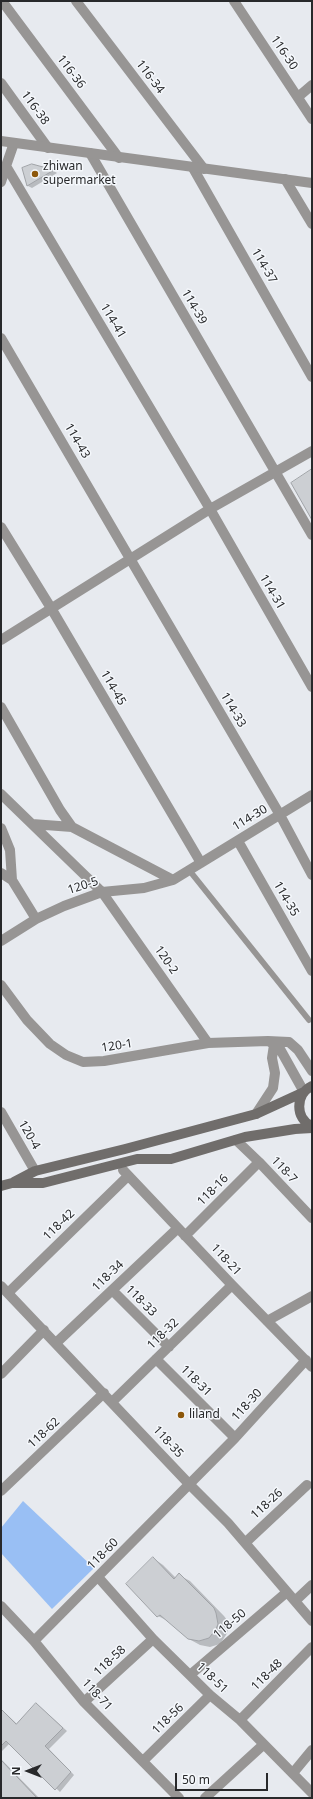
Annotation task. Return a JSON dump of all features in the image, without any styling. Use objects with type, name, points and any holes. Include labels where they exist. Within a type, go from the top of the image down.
[{"type":"main road","points":[[1,1186],[12,1183],[35,1171],[256,1114],[308,1089]]},
{"type":"main road","points":[[308,1089],[300,1099],[299,1107],[300,1114],[312,1127]]},
{"type":"main road","points":[[12,1183],[43,1183],[137,1159],[171,1159],[236,1140],[312,1127]]},
{"type":"main road","points":[[151,1142],[154,1159]]},
{"type":"street","points":[[4,4],[15,1]]},
{"type":"street","name":"116-34","points":[[76,1],[204,168]]},
{"type":"street","name":"116-30","points":[[234,1],[312,119]]},
{"type":"street","name":"116-36","points":[[4,4],[119,158]]},
{"type":"street","name":"116-38","points":[[1,83],[48,148]]},
{"type":"street","points":[[298,97],[312,85]]},
{"type":"street","points":[[1,141],[312,183]]},
{"type":"street","points":[[1,182],[14,143]]},
{"type":"street","name":"114-39","points":[[90,154],[312,535]]},
{"type":"street","name":"114-41","points":[[6,166],[210,509]]},
{"type":"street","name":"114-37","points":[[193,168],[312,377]]},
{"type":"street","points":[[285,179],[312,224]]},
{"type":"street","name":"114-43","points":[[1,338],[131,558]]},
{"type":"street","points":[[1,640],[210,509],[312,451]]},
{"type":"street","name":"114-31","points":[[210,509],[312,688]]},
{"type":"street","name":"114-45","points":[[1,527],[52,608],[201,863]]},
{"type":"street","name":"114-33","points":[[131,558],[280,815],[312,875]]},
{"type":"street","points":[[1,707],[60,810],[72,827]]},
{"type":"street","name":"120-2","points":[[1,794],[102,892],[208,1043]]},
{"type":"street","name":"114-30","points":[[201,863],[312,795]]},
{"type":"street","points":[[32,824],[72,827],[174,880]]},
{"type":"street","points":[[1,828],[10,850],[12,880]]},
{"type":"street","name":"114-35","points":[[238,841],[312,971]]},
{"type":"street","name":"120-5","points":[[1,941],[36,919],[64,906],[102,892],[144,888],[174,880],[201,863]]},
{"type":"street","points":[[1,873],[12,880],[36,919]]},
{"type":"street","name":"120-1","points":[[1,985],[27,1020],[50,1044],[66,1055],[83,1062],[104,1061],[208,1043],[289,1042],[298,1050],[312,1071]]},
{"type":"street","points":[[271,1043],[280,1049],[308,1089]]},
{"type":"street","points":[[256,1114],[273,1088],[275,1073],[271,1043]]},
{"type":"street","name":"120-4","points":[[1,1112],[35,1171]]},
{"type":"street","name":"118-7","points":[[236,1140],[312,1218]]},
{"type":"street","name":"118-16","points":[[186,1236],[259,1162]]},
{"type":"street","name":"118-21","points":[[126,1173],[309,1364]]},
{"type":"street","name":"118-42","points":[[4,1289],[126,1173]]},
{"type":"street","name":"118-34","points":[[56,1343],[178,1228]]},
{"type":"street","name":"118-32","points":[[112,1402],[232,1285]]},
{"type":"street","name":"118-35","points":[[4,1289],[246,1542],[312,1621]]},
{"type":"street","name":"118-33","points":[[112,1290],[169,1347]]},
{"type":"street","points":[[267,1321],[312,1296]]},
{"type":"street","points":[[1,1374],[44,1330]]},
{"type":"street","name":"118-31","points":[[156,1359],[235,1438]]},
{"type":"street","name":"118-30","points":[[190,1485],[309,1364]]},
{"type":"street","name":"118-62","points":[[1,1491],[104,1394]]},
{"type":"street","name":"118-26","points":[[246,1542],[307,1484]]},
{"type":"street","name":"118-60","points":[[34,1641],[190,1485]]},
{"type":"street","name":"118-51","points":[[98,1577],[153,1639],[190,1674],[210,1696],[240,1720],[312,1793]]},
{"type":"street","points":[[295,1601],[312,1585]]},
{"type":"street","name":"118-50","points":[[190,1674],[287,1592]]},
{"type":"street","name":"118-71","points":[[1,1606],[34,1641],[84,1702],[179,1798]]},
{"type":"street","name":"118-58","points":[[84,1702],[153,1639]]},
{"type":"street","name":"118-48","points":[[240,1720],[312,1647]]},
{"type":"street","name":"118-56","points":[[143,1761],[210,1696]]},
{"type":"street","points":[[205,1798],[263,1745]]},
{"type":"street","points":[[293,1773],[312,1750]]},
{"type":"lane","points":[[189,870],[309,1020]]},
{"type":"shaded area","points":[[23,1501],[94,1568],[52,1609],[1,1553],[1,1528]]},
{"type":"building","name":"zhiwan supermarket","points":[[32,164],[54,170],[27,186],[22,168]]},
{"type":"building","points":[[312,469],[312,520],[291,483]]},
{"type":"building","points":[[153,1557],[174,1579],[179,1573],[214,1608],[218,1624],[209,1638],[199,1641],[188,1639],[160,1615],[157,1617],[126,1584]]},
{"type":"building","points":[[36,1703],[63,1728],[45,1746],[71,1772],[55,1790],[6,1741],[1,1746],[1,1709],[16,1724]]},
{"type":"building","points":[[1,1760],[37,1798],[1,1798]]},
{"type":"place","name":"zhiwan supermarket","points":[[35,174]]},
{"type":"place","name":"liland","points":[[181,1415]]}]
